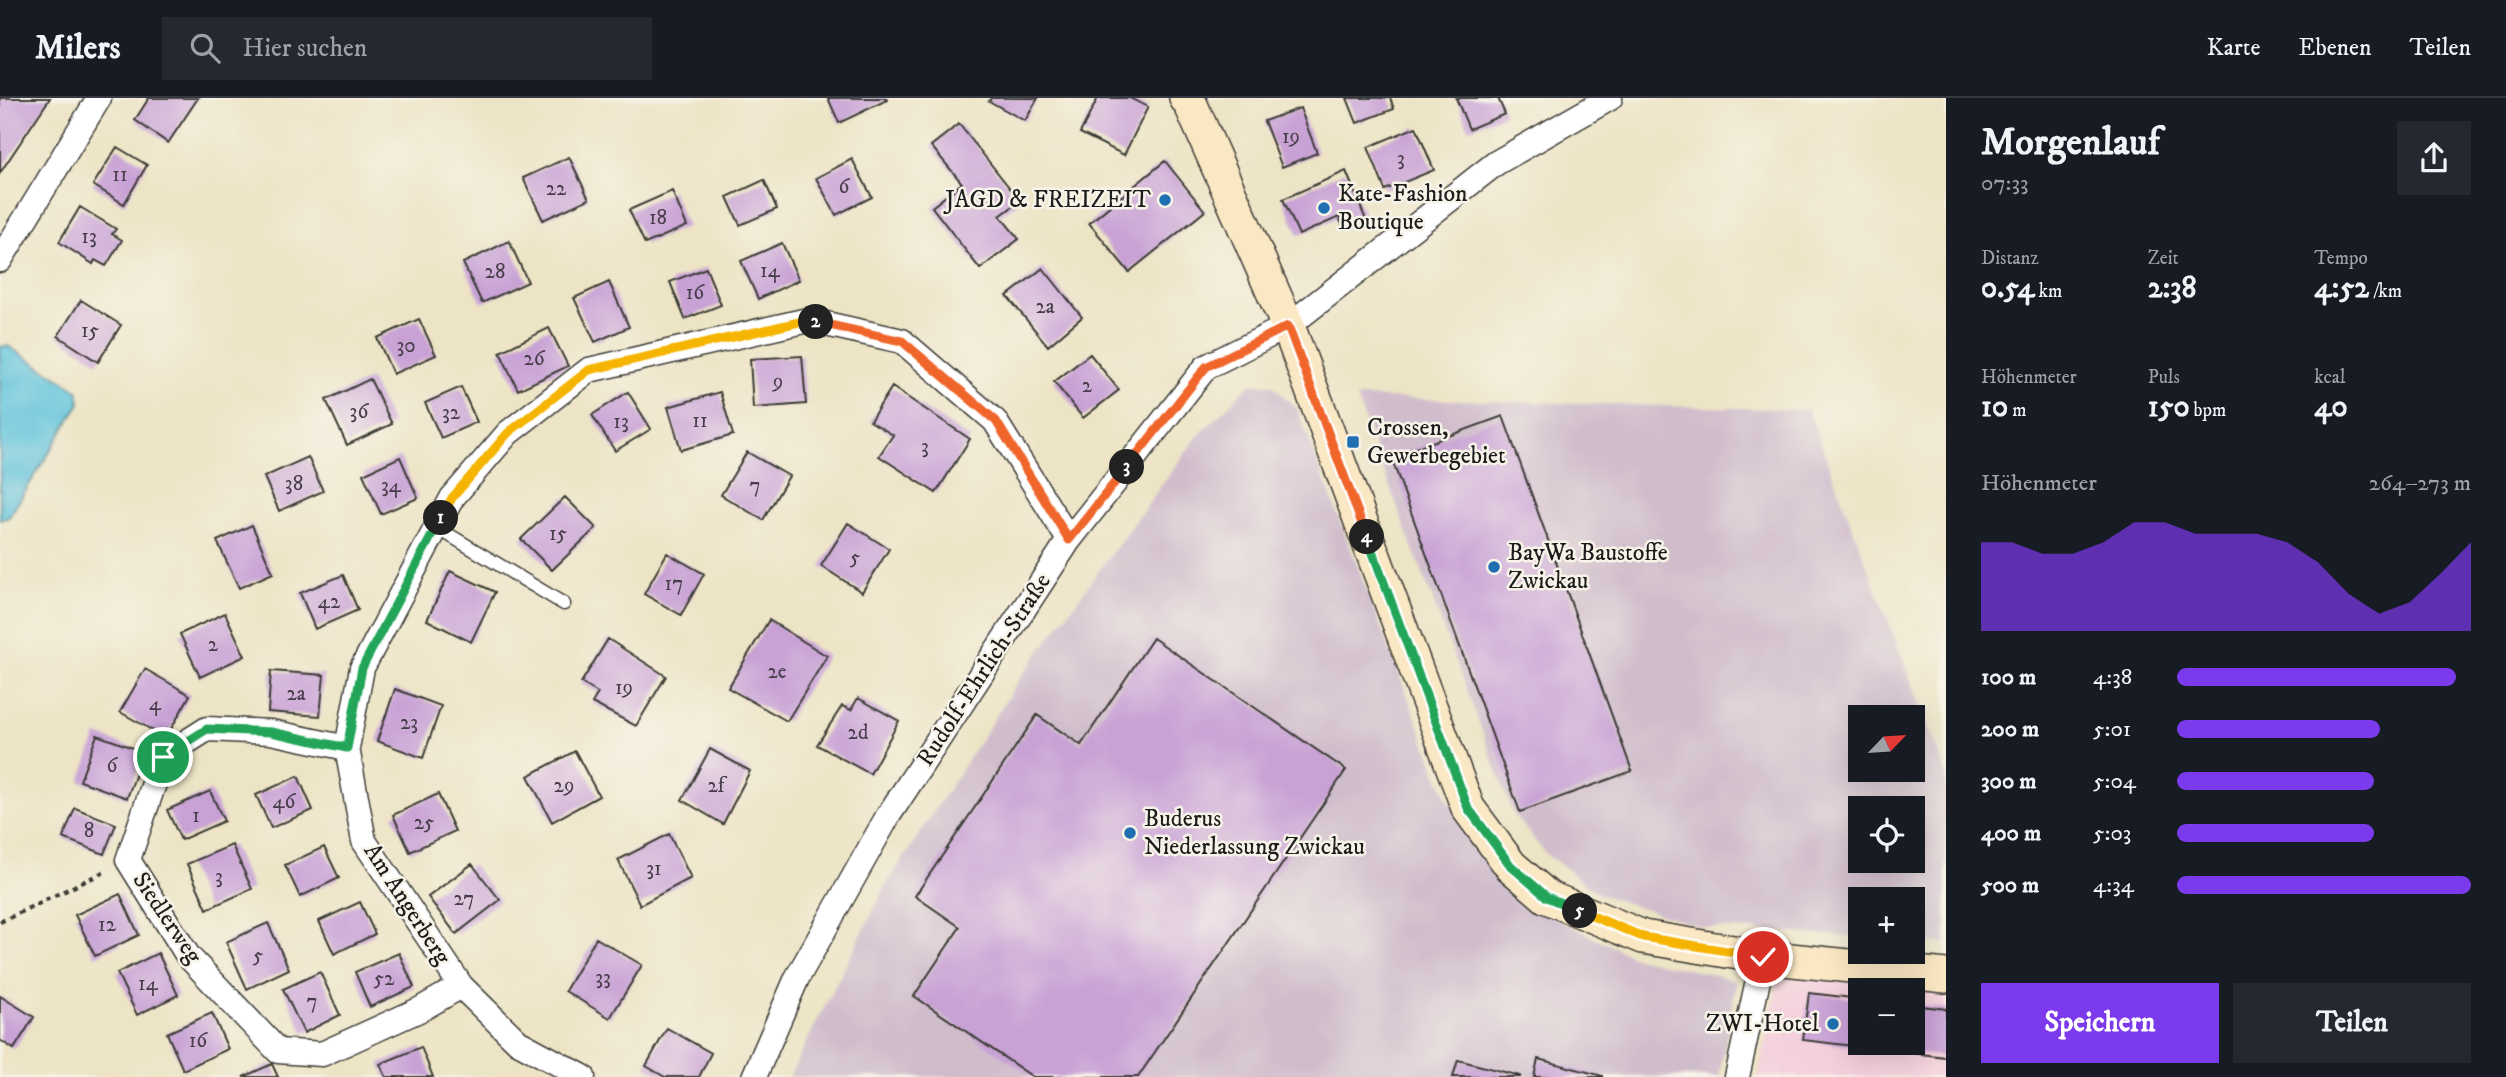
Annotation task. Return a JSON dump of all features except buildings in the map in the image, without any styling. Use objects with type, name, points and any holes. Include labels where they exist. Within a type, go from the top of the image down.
[{"type":"street","points":[[0,260],[99,98]]},
{"type":"street","points":[[1186,98],[1288,326],[1468,808],[1511,866],[1547,897],[1643,937],[1763,957],[1946,976]]},
{"type":"street","name":"Rudolf-Ehrlich-Straße","points":[[754,1077],[797,978],[888,816],[1069,540],[1206,367],[1288,326],[1496,163],[1609,98]]},
{"type":"street","name":"Am Angerberg","points":[[583,1077],[518,1042],[461,986],[364,841],[347,748],[362,668],[452,498],[508,433],[589,370],[808,320],[902,341],[996,421],[1069,540]]},
{"type":"street","name":"Siedlerweg","points":[[347,748],[271,732],[207,729],[163,757],[128,860],[188,956],[278,1051],[322,1054],[421,1009],[461,986]]},
{"type":"street","points":[[1737,1077],[1763,957]]},
{"type":"lane","points":[[436,527],[564,604]]},
{"type":"path","points":[[0,922],[128,860]]},
{"type":"shaded area","points":[[1251,383],[1272,385],[1297,409],[1447,799],[1510,889],[1565,923],[1636,958],[1737,980],[1719,1077],[789,1077],[887,884],[1019,680],[1197,437]]},
{"type":"shaded area","points":[[1356,397],[1808,410],[1920,705],[1848,705],[1848,782],[1925,782],[1925,718],[1946,773],[1946,943],[1925,942],[1925,887],[1848,887],[1848,936],[1701,927],[1599,894],[1545,853],[1513,813]]},
{"type":"shaded area","points":[[1779,975],[1848,980],[1848,1055],[1925,1055],[1925,986],[1946,988],[1946,1077],[1758,1077]]},
{"type":"water","points":[[8,346],[78,390],[80,403],[9,517],[0,520],[0,347]]},
{"type":"place","name":"JAGD & FREIZEIT","points":[[1165,200]]},
{"type":"place","name":"Kate-Fashion Boutique","points":[[1324,208]]},
{"type":"place","name":"Crossen, Gewerbegebiet","points":[[1353,442]]},
{"type":"place","name":"BayWa Baustoffe Zwickau","points":[[1494,567]]},
{"type":"place","name":"Buderus Niederlassung Zwickau","points":[[1130,833]]},
{"type":"place","name":"ZWI-Hotel","points":[[1833,1024]]},
{"type":"route","points":[[163,757],[207,729],[271,732],[347,748],[362,668],[452,498],[508,433],[589,370],[808,320],[902,341],[996,421],[1069,540],[1206,367],[1288,326],[1468,808],[1511,866],[1547,897],[1643,937],[1763,957]]}]
